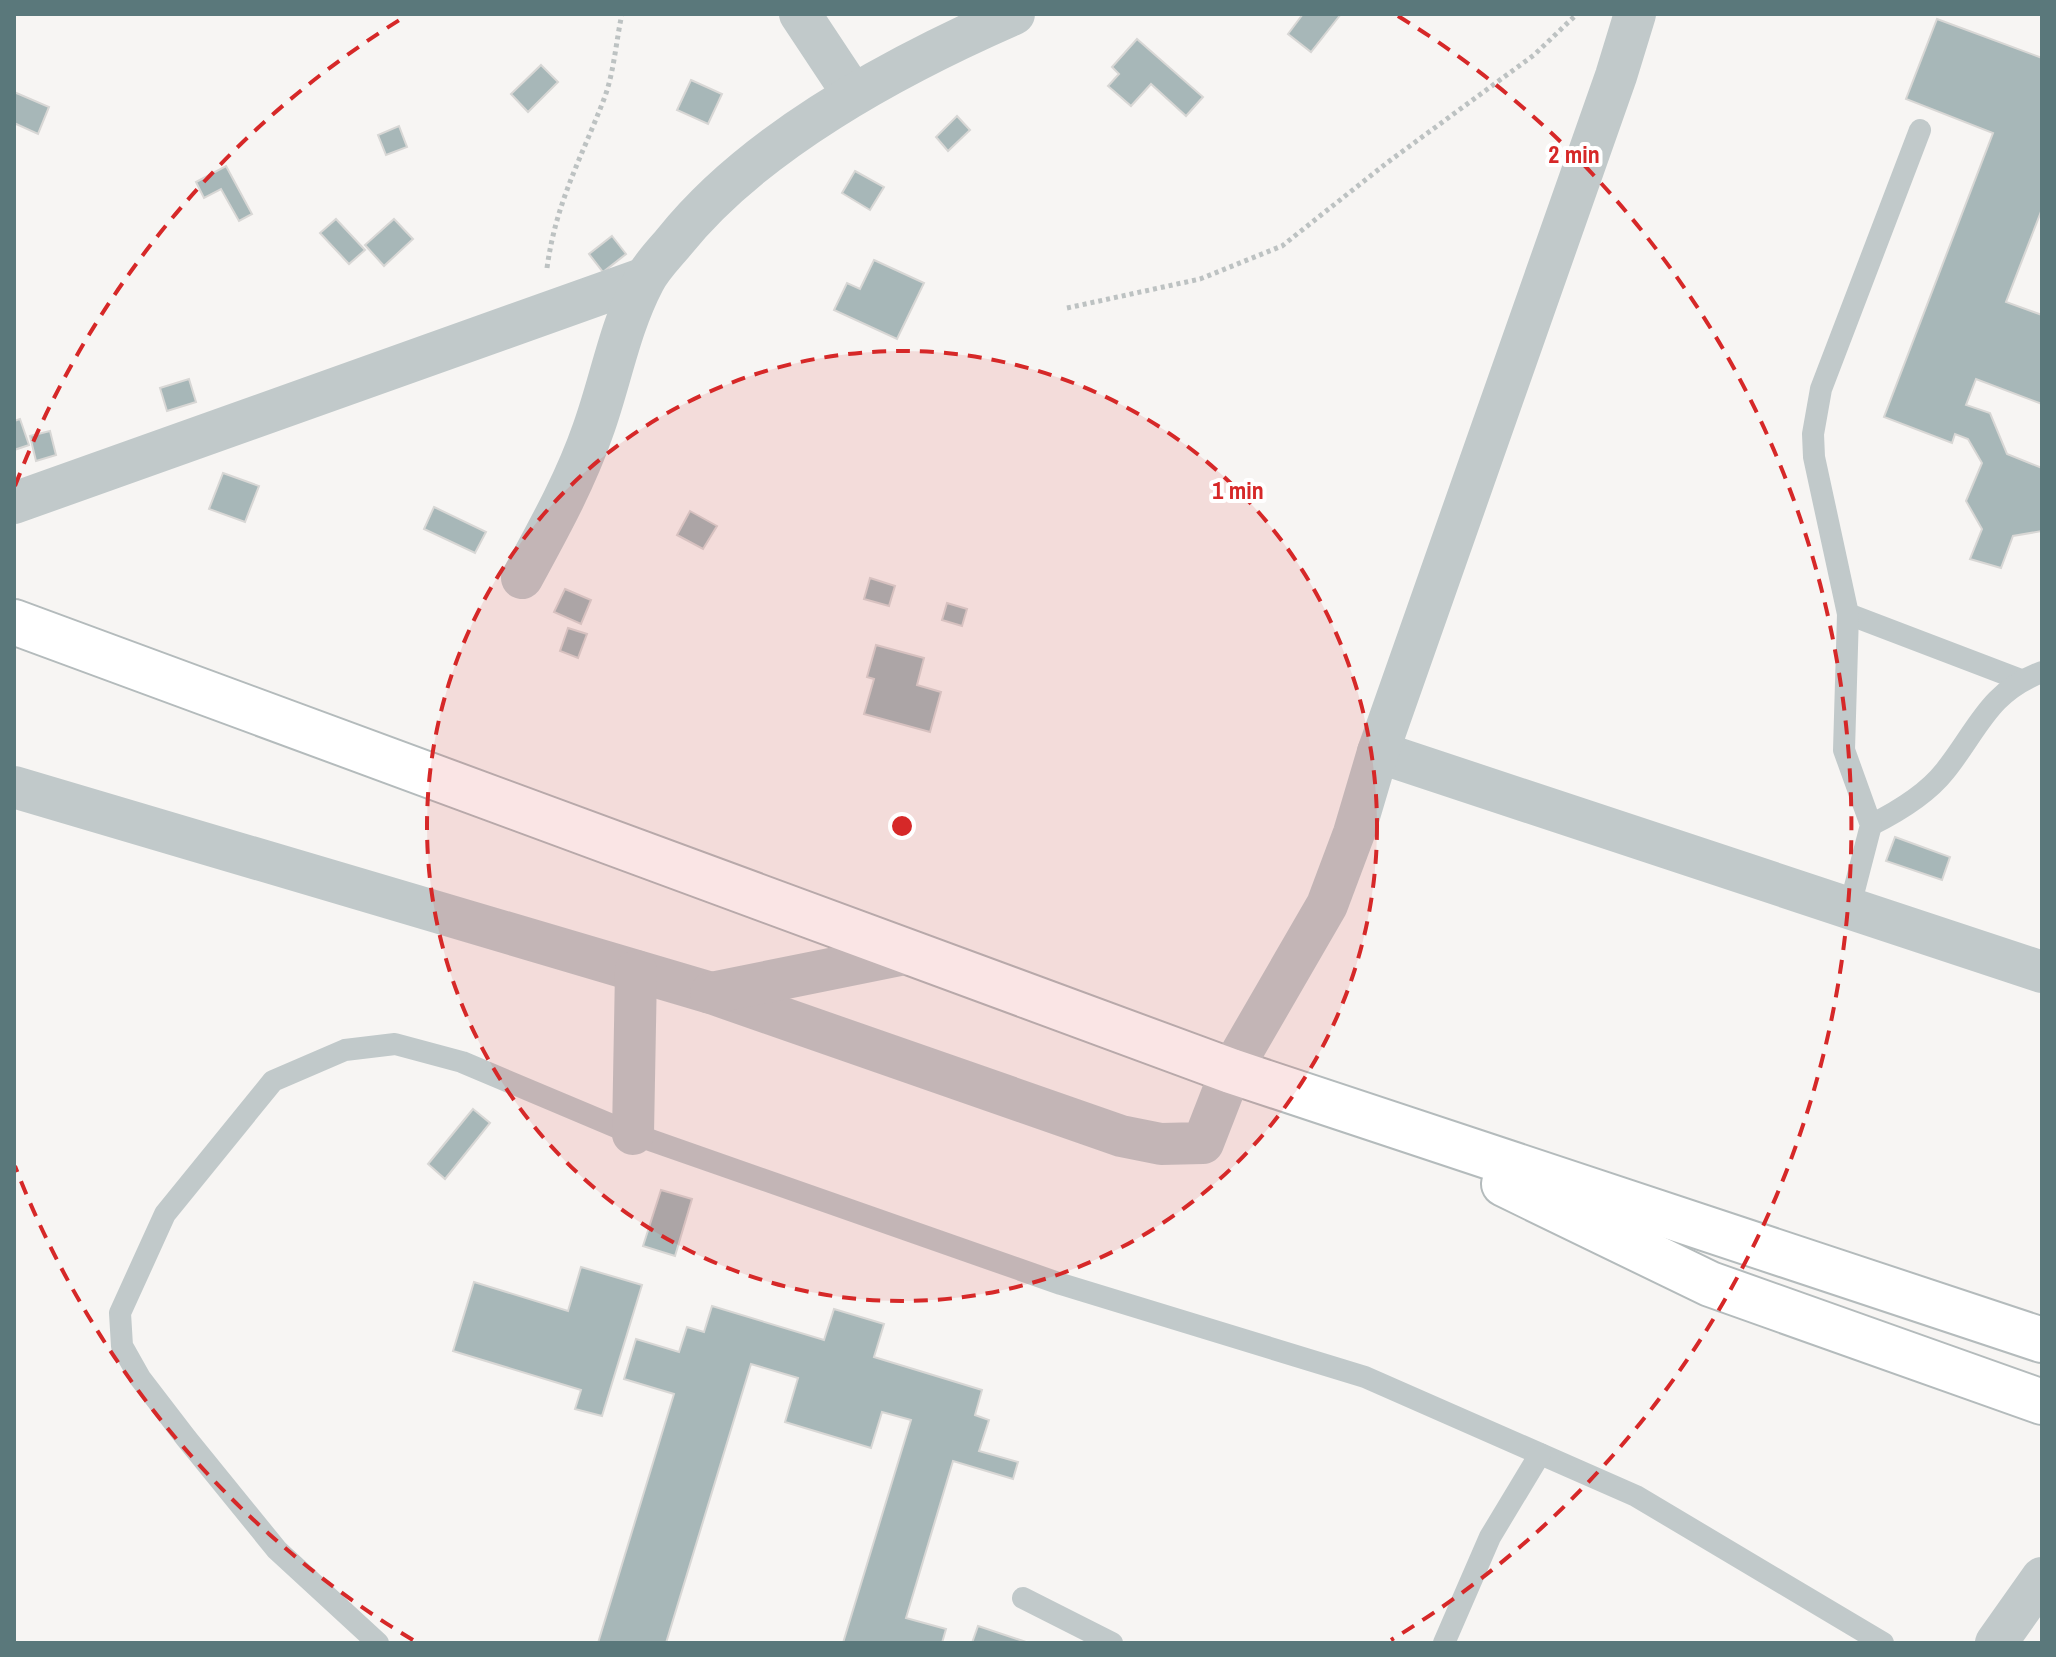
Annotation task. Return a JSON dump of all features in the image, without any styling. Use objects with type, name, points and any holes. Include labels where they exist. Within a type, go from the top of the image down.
[{"type":"highway","points":[[14,622],[1231,1071],[2042,1340]]},
{"type":"highway","points":[[1351,1110],[1710,1284],[2042,1402]]},
{"type":"street","points":[[800,14],[853,94]]},
{"type":"street","points":[[522,578],[564,501],[594,429],[613,355],[645,278],[701,208],[853,94],[961,37],[1014,14]]},
{"type":"street","points":[[14,787],[711,993],[1121,1136],[1161,1144],[1203,1143],[1231,1071],[1327,905],[1611,91],[1635,14]]},
{"type":"street","points":[[14,503],[645,278]]},
{"type":"street","points":[[1378,752],[2042,972]]},
{"type":"street","points":[[711,993],[910,953]]},
{"type":"street","points":[[633,1134],[636,971]]},
{"type":"street","points":[[1996,1643],[2042,1578]]},
{"type":"lane","points":[[1850,906],[1871,825],[1844,750],[1848,614],[1814,457],[1813,434],[1821,389],[1920,130]]},
{"type":"lane","points":[[1848,614],[2021,680]]},
{"type":"lane","points":[[1871,825],[1909,802],[1944,773],[1988,708],[2021,680],[2042,672]]},
{"type":"lane","points":[[378,1643],[277,1550],[140,1378],[122,1346],[120,1313],[165,1214],[273,1081],[345,1050],[395,1044],[462,1062],[633,1134],[1061,1284],[1365,1377],[1636,1496],[1883,1643]]},
{"type":"lane","points":[[1444,1643],[1490,1537],[1513,1493],[1540,1454]]},
{"type":"lane","points":[[1023,1598],[1112,1643]]},
{"type":"path","points":[[540,317],[552,234],[566,185],[605,96],[622,14]]},
{"type":"path","points":[[1067,308],[1200,279],[1282,246],[1388,162],[1534,55],[1577,14]]},
{"type":"building","points":[[1303,14],[1341,14],[1311,52],[1288,34]]},
{"type":"building","points":[[1937,19],[2042,58],[2042,209],[2006,302],[2042,315],[2042,404],[1976,379],[1966,405],[1990,413],[2007,454],[2042,468],[2042,531],[2013,536],[2001,568],[1970,559],[1982,529],[1966,501],[1982,463],[1968,439],[1955,434],[1952,443],[1884,417],[1993,133],[1906,99]]},
{"type":"building","points":[[1137,39],[1203,97],[1186,116],[1151,84],[1131,106],[1108,86],[1119,74],[1112,67]]},
{"type":"building","points":[[541,65],[558,82],[528,112],[511,94]]},
{"type":"building","points":[[691,80],[722,94],[708,124],[677,110]]},
{"type":"building","points":[[14,92],[49,107],[38,134],[14,123]]},
{"type":"building","points":[[957,116],[970,130],[948,151],[936,137]]},
{"type":"building","points":[[399,126],[407,147],[386,155],[378,135]]},
{"type":"building","points":[[226,166],[252,214],[239,221],[221,189],[204,198],[196,182]]},
{"type":"building","points":[[855,171],[884,187],[870,210],[842,193]]},
{"type":"building","points":[[336,219],[365,250],[349,264],[320,233]]},
{"type":"building","points":[[394,219],[413,239],[384,266],[365,245]]},
{"type":"building","points":[[612,236],[626,254],[603,272],[589,254]]},
{"type":"building","points":[[874,260],[924,283],[897,339],[834,310],[847,283],[860,289]]},
{"type":"building","points":[[189,379],[196,402],[167,411],[160,388]]},
{"type":"building","points":[[20,419],[29,445],[14,450],[14,421]]},
{"type":"building","points":[[50,431],[56,455],[36,461],[30,436]]},
{"type":"building","points":[[223,473],[259,486],[245,522],[209,509]]},
{"type":"building","points":[[434,507],[486,532],[475,553],[424,529]]},
{"type":"building","points":[[690,511],[717,526],[703,549],[677,535]]},
{"type":"building","points":[[870,578],[895,586],[889,606],[864,599]]},
{"type":"building","points":[[565,589],[591,600],[581,624],[554,612]]},
{"type":"building","points":[[947,603],[967,609],[962,626],[942,620]]},
{"type":"building","points":[[568,628],[587,634],[578,658],[560,651]]},
{"type":"building","points":[[876,645],[924,658],[917,685],[941,692],[930,732],[864,714],[874,679],[867,677]]},
{"type":"building","points":[[1895,837],[1950,857],[1942,880],[1886,861]]},
{"type":"building","points":[[473,1109],[490,1123],[445,1179],[428,1164]]},
{"type":"building","points":[[661,1190],[692,1199],[675,1256],[643,1246]]},
{"type":"building","points":[[581,1267],[642,1285],[602,1416],[575,1409],[581,1390],[453,1351],[474,1282],[568,1311]]},
{"type":"building","points":[[712,1306],[824,1340],[834,1309],[884,1324],[874,1357],[982,1390],[975,1415],[989,1420],[979,1451],[1018,1462],[1013,1479],[953,1461],[906,1618],[946,1629],[942,1643],[843,1643],[911,1420],[882,1412],[871,1448],[785,1422],[798,1378],[751,1364],[666,1643],[598,1643],[674,1394],[624,1379],[636,1339],[679,1352],[687,1327],[704,1332]]},
{"type":"building","points":[[978,1626],[1029,1643],[972,1643]]}]
